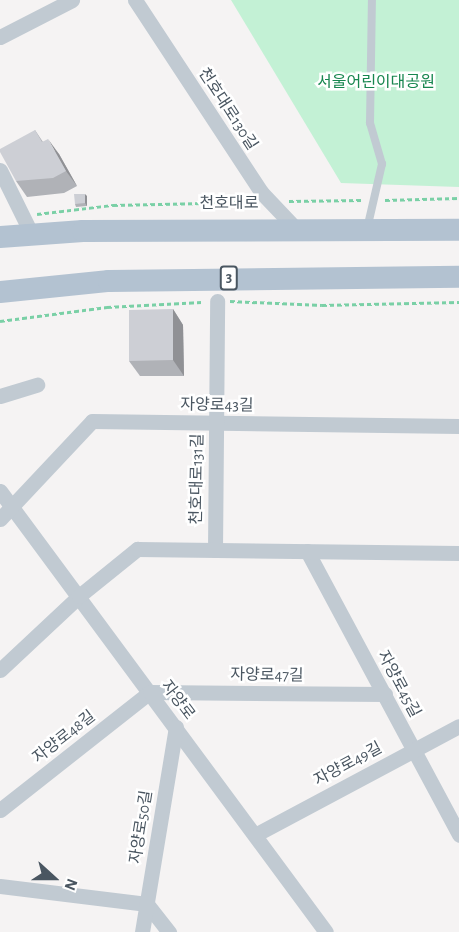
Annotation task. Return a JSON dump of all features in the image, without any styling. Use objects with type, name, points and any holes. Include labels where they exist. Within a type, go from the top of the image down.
[{"type":"main road","name":"천호대로","points":[[0,237],[26,224],[298,232],[459,230]]},
{"type":"main road","name":"3","points":[[0,292],[109,281],[459,277]]},
{"type":"street","points":[[0,37],[72,0]]},
{"type":"street","name":"천호대로130길","points":[[135,0],[272,202],[298,232]]},
{"type":"street","points":[[0,170],[26,224]]},
{"type":"street","name":"천호대로131길","points":[[215,550],[217,301]]},
{"type":"street","points":[[0,396],[37,385]]},
{"type":"street","name":"자양로43길","points":[[0,519],[92,421],[459,426]]},
{"type":"street","name":"자양로","points":[[0,491],[326,932]]},
{"type":"street","points":[[0,670],[79,596],[137,549],[459,553]]},
{"type":"street","name":"자양로45길","points":[[307,551],[459,835]]},
{"type":"street","name":"자양로47길","points":[[150,692],[385,694]]},
{"type":"street","name":"자양로48길","points":[[0,810],[150,692]]},
{"type":"street","name":"자양로49길","points":[[255,835],[459,726]]},
{"type":"street","name":"자양로50길","points":[[142,932],[176,727]]},
{"type":"street","points":[[0,886],[147,904],[169,932]]},
{"type":"lane","points":[[366,231],[382,164],[370,123],[372,0]]},
{"type":"path","name":"천호대로","points":[[26,224],[112,206],[459,198]]},
{"type":"green space","name":"서울어린이대공원","points":[[231,0],[459,0],[459,187],[341,183]]},
{"type":"building","points":[[35,130],[42,142],[48,139],[66,171],[53,178],[16,181],[0,149]]},
{"type":"building","points":[[74,194],[85,194],[85,203],[75,204]]},
{"type":"building","points":[[173,309],[173,360],[129,361],[129,310]]}]
